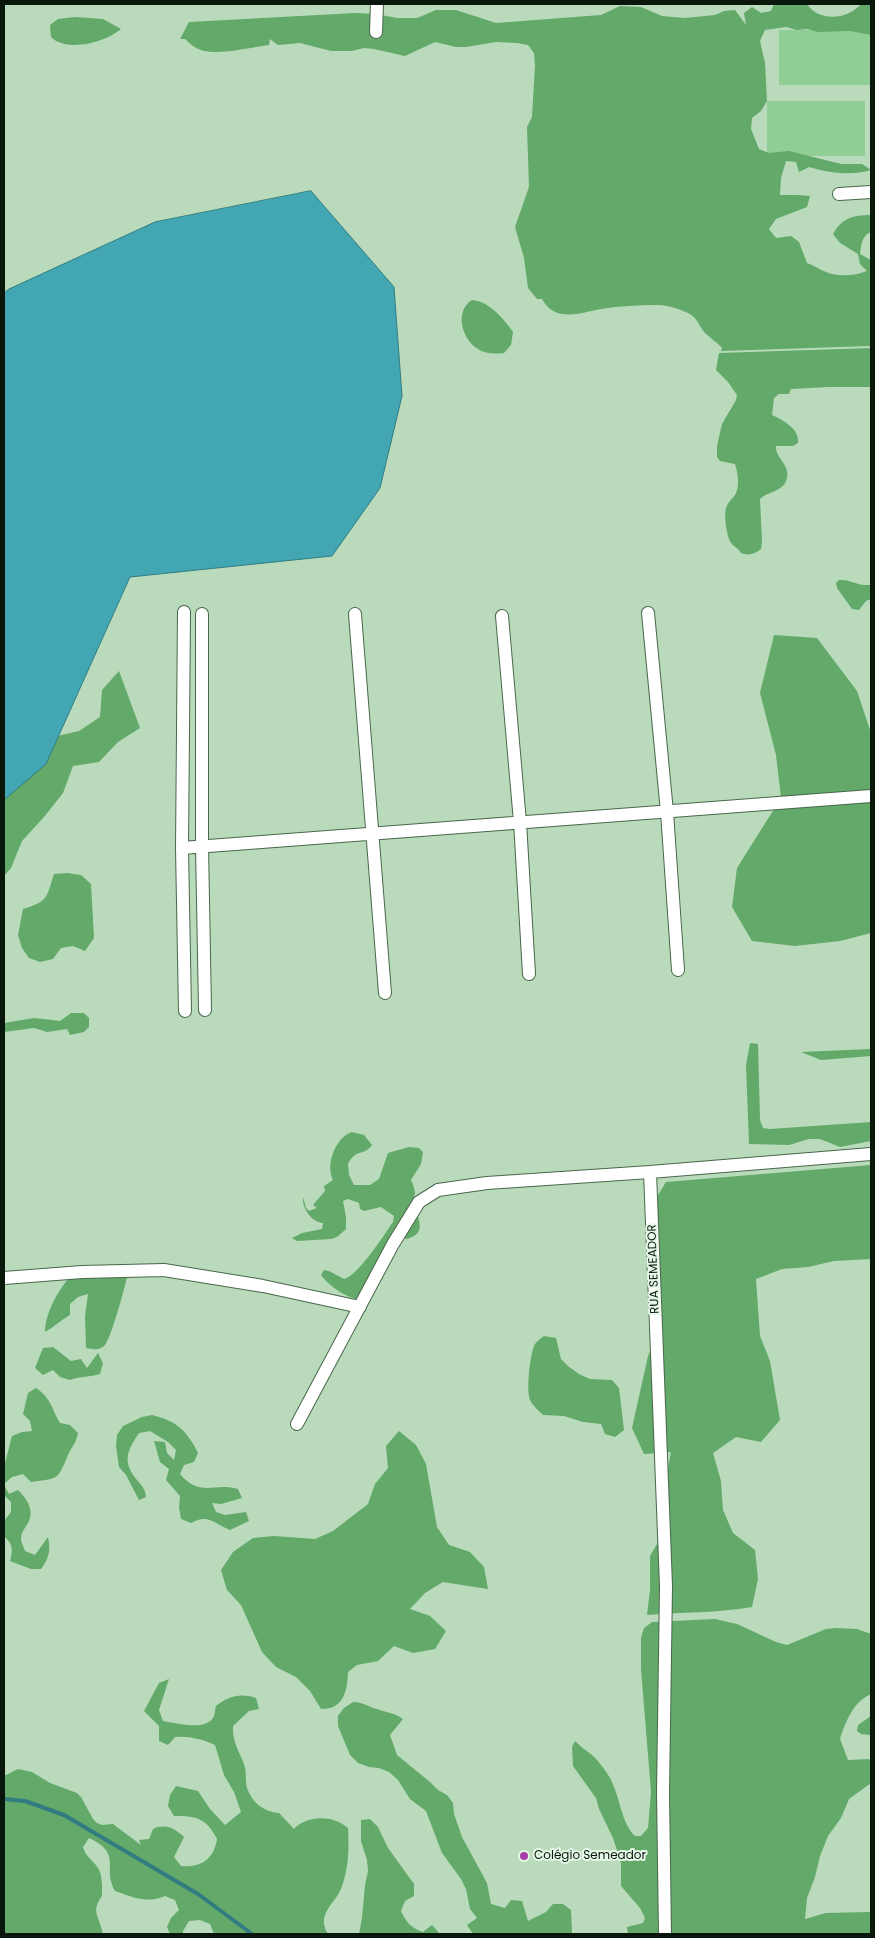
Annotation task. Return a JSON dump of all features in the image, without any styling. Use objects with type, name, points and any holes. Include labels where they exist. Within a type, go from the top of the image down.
[{"type":"street","points":[[376,32],[377,4]]},
{"type":"street","points":[[840,194],[871,192]]},
{"type":"street","points":[[184,612],[182,848],[185,1011]]},
{"type":"street","points":[[648,613],[667,812],[678,970]]},
{"type":"street","points":[[202,614],[204,1010]]},
{"type":"street","points":[[355,614],[385,993]]},
{"type":"street","points":[[502,616],[520,822],[529,974]]},
{"type":"street","points":[[182,848],[871,796]]},
{"type":"street","points":[[297,1424],[412,1212],[419,1202],[438,1190],[487,1183],[871,1154]]},
{"type":"street","name":"RUA SEMEADOR","points":[[650,1172],[666,1586],[663,1793],[665,1934]]},
{"type":"street","points":[[4,1278],[82,1272],[164,1270],[263,1286],[360,1307]]},
{"type":"green space","points":[[774,4],[807,4],[819,14],[833,17],[848,13],[861,4],[871,4],[871,35],[850,31],[818,32],[786,27],[765,30],[760,41],[765,63],[767,101],[761,111],[752,118],[751,129],[759,149],[769,153],[789,151],[841,164],[862,164],[871,170],[856,173],[840,173],[809,167],[799,172],[796,162],[786,161],[781,178],[780,195],[810,196],[807,207],[776,219],[769,229],[776,238],[791,236],[799,242],[807,263],[831,274],[852,275],[867,271],[860,264],[858,254],[840,243],[833,234],[840,224],[849,218],[871,215],[871,232],[864,238],[860,254],[871,260],[871,346],[721,351],[722,348],[705,333],[694,317],[688,313],[666,306],[630,306],[577,314],[561,314],[547,306],[542,299],[537,299],[528,288],[524,258],[515,227],[529,187],[527,127],[532,117],[535,65],[534,53],[528,45],[496,42],[456,47],[435,42],[405,56],[364,48],[352,51],[331,51],[300,43],[278,45],[270,39],[269,45],[225,52],[208,52],[197,48],[185,39],[180,39],[189,22],[355,13],[397,18],[417,18],[436,10],[456,10],[496,23],[601,15],[620,6],[641,7],[662,16],[685,18],[715,15],[724,11],[735,10],[746,25],[744,13],[752,7],[761,13],[771,11]]},
{"type":"green space","points":[[75,17],[103,19],[121,29],[106,38],[86,44],[67,44],[58,42],[51,37],[50,25],[58,19]]},
{"type":"green space","points":[[779,30],[871,30],[871,85],[779,85]]},
{"type":"green space","points":[[767,101],[865,101],[865,156],[767,156]]},
{"type":"green space","points":[[472,300],[490,307],[501,316],[513,332],[511,345],[504,353],[484,352],[472,345],[468,339],[462,325],[462,318],[466,305]]},
{"type":"green space","points":[[871,348],[871,387],[791,389],[789,394],[779,394],[774,398],[772,415],[786,422],[794,429],[798,443],[793,446],[776,446],[776,450],[785,465],[787,478],[783,486],[760,499],[761,549],[752,554],[741,553],[730,541],[725,519],[727,506],[738,488],[735,464],[720,461],[717,457],[717,446],[722,424],[737,395],[716,370],[719,353]]},
{"type":"green space","points":[[839,580],[871,585],[871,599],[866,601],[859,610],[852,609],[837,588],[836,583]]},
{"type":"green space","points":[[774,635],[817,638],[857,691],[871,733],[871,933],[840,941],[795,946],[752,941],[732,907],[737,868],[781,798],[776,755],[760,693]]},
{"type":"green space","points":[[119,671],[140,728],[118,742],[99,762],[73,766],[63,793],[22,841],[11,868],[4,876],[4,799],[53,737],[79,731],[100,717],[102,690]]},
{"type":"green space","points":[[54,874],[81,875],[91,884],[94,938],[85,951],[73,946],[61,948],[53,959],[40,962],[29,958],[22,948],[18,935],[23,909],[42,901],[48,894]]},
{"type":"green space","points":[[71,1013],[84,1013],[89,1018],[89,1027],[84,1032],[70,1035],[67,1029],[47,1032],[34,1028],[4,1032],[4,1023],[34,1018],[60,1021]]},
{"type":"green space","points":[[750,1043],[758,1044],[760,1120],[763,1128],[871,1122],[871,1141],[840,1147],[820,1139],[809,1139],[789,1145],[749,1144],[746,1065]]},
{"type":"green space","points":[[871,1049],[871,1056],[821,1060],[801,1052]]},
{"type":"green space","points":[[352,1132],[364,1135],[372,1145],[354,1156],[348,1164],[349,1175],[354,1185],[370,1185],[379,1179],[388,1153],[409,1147],[419,1148],[423,1152],[421,1164],[411,1180],[415,1192],[414,1202],[420,1224],[419,1229],[413,1237],[406,1239],[402,1237],[357,1299],[337,1290],[321,1275],[324,1270],[344,1279],[350,1276],[377,1245],[393,1222],[394,1216],[381,1207],[364,1211],[360,1209],[359,1203],[348,1199],[343,1201],[346,1229],[337,1237],[297,1241],[292,1238],[302,1233],[322,1229],[323,1223],[315,1220],[308,1214],[304,1206],[303,1197],[306,1208],[309,1211],[317,1208],[313,1205],[325,1191],[324,1186],[333,1180],[330,1166],[337,1145],[341,1139]]},
{"type":"green space","points":[[871,1165],[871,1259],[834,1261],[808,1267],[782,1269],[756,1279],[760,1336],[770,1361],[780,1420],[761,1442],[736,1437],[713,1453],[721,1481],[723,1510],[733,1533],[755,1550],[758,1579],[752,1607],[647,1615],[650,1590],[650,1556],[664,1532],[666,1477],[671,1452],[644,1454],[632,1428],[648,1356],[658,1333],[655,1200],[666,1182]]},
{"type":"green space","points":[[70,1277],[80,1279],[127,1277],[110,1335],[107,1342],[100,1349],[86,1348],[85,1316],[88,1294],[78,1297],[70,1304],[70,1315],[45,1332],[47,1318],[53,1303]]},
{"type":"green space","points":[[544,1336],[556,1338],[561,1359],[579,1374],[590,1379],[612,1380],[619,1388],[624,1430],[615,1437],[605,1434],[601,1424],[583,1422],[564,1416],[543,1415],[530,1400],[528,1388],[533,1349],[535,1344]]},
{"type":"green space","points":[[53,1347],[71,1361],[81,1359],[87,1368],[98,1353],[103,1363],[100,1374],[70,1380],[60,1377],[53,1370],[43,1375],[35,1368],[43,1348]]},
{"type":"green space","points":[[36,1388],[48,1400],[60,1423],[70,1425],[78,1433],[76,1440],[62,1470],[56,1477],[31,1482],[23,1474],[12,1477],[4,1484],[4,1467],[12,1436],[32,1431],[30,1421],[23,1414],[28,1393]]},
{"type":"green space","points":[[152,1415],[168,1420],[180,1428],[190,1439],[198,1453],[194,1462],[184,1465],[180,1474],[187,1481],[201,1487],[229,1487],[238,1489],[242,1498],[221,1504],[212,1503],[216,1512],[225,1515],[246,1512],[249,1521],[230,1530],[207,1519],[191,1523],[181,1519],[180,1496],[166,1480],[169,1469],[160,1462],[154,1441],[165,1442],[167,1453],[174,1460],[176,1450],[168,1442],[150,1431],[139,1433],[129,1450],[128,1456],[129,1467],[146,1494],[146,1497],[139,1500],[126,1475],[119,1467],[116,1446],[117,1435],[123,1426],[142,1417]]},
{"type":"green space","points":[[399,1431],[416,1445],[426,1464],[437,1527],[449,1545],[470,1552],[484,1567],[488,1589],[443,1582],[425,1593],[410,1609],[430,1616],[446,1631],[435,1649],[413,1653],[394,1646],[378,1661],[357,1665],[348,1672],[347,1685],[340,1702],[335,1706],[321,1709],[310,1691],[296,1677],[276,1667],[262,1652],[241,1605],[227,1590],[221,1570],[233,1552],[253,1538],[274,1536],[315,1539],[333,1531],[368,1504],[375,1484],[388,1468],[386,1446]]},
{"type":"green space","points":[[4,1485],[9,1494],[18,1490],[29,1506],[30,1518],[21,1536],[21,1542],[25,1551],[35,1555],[48,1537],[49,1554],[41,1569],[31,1569],[10,1561],[12,1547],[4,1536],[4,1521],[11,1512],[11,1502],[4,1495]]},
{"type":"green space","points":[[715,1619],[737,1624],[787,1645],[826,1629],[857,1629],[871,1634],[871,1694],[855,1707],[840,1739],[848,1760],[869,1759],[871,1762],[871,1783],[849,1799],[841,1818],[828,1836],[807,1898],[805,1919],[826,1913],[871,1912],[871,1934],[628,1934],[627,1927],[643,1923],[645,1918],[640,1908],[621,1886],[621,1863],[613,1838],[599,1809],[596,1798],[573,1766],[572,1747],[575,1741],[593,1756],[609,1775],[630,1831],[635,1836],[641,1836],[648,1828],[651,1792],[641,1669],[641,1638],[644,1628],[652,1622]]},
{"type":"green space","points":[[169,1679],[159,1710],[163,1721],[190,1725],[203,1724],[213,1718],[216,1706],[225,1700],[235,1696],[256,1698],[259,1709],[249,1711],[233,1726],[235,1741],[245,1767],[247,1788],[252,1798],[264,1809],[279,1813],[294,1829],[306,1821],[320,1818],[335,1821],[348,1828],[346,1872],[339,1892],[325,1914],[325,1927],[328,1934],[214,1934],[210,1924],[200,1920],[189,1921],[183,1934],[170,1934],[167,1927],[171,1918],[179,1910],[175,1900],[165,1896],[146,1900],[115,1891],[110,1875],[109,1855],[99,1844],[89,1838],[83,1847],[98,1867],[101,1875],[102,1896],[96,1911],[103,1934],[4,1934],[4,1774],[6,1775],[18,1769],[32,1772],[50,1783],[77,1793],[97,1823],[102,1825],[113,1824],[141,1845],[139,1840],[149,1839],[153,1829],[166,1827],[174,1829],[184,1837],[174,1857],[181,1866],[200,1864],[205,1861],[213,1852],[217,1839],[205,1822],[195,1818],[174,1816],[168,1806],[170,1795],[176,1786],[198,1791],[210,1809],[225,1825],[241,1812],[234,1792],[224,1775],[215,1745],[185,1737],[175,1737],[168,1745],[159,1741],[159,1726],[144,1711],[159,1683]]},
{"type":"green space","points":[[353,1702],[394,1714],[403,1719],[390,1735],[397,1755],[438,1790],[447,1795],[453,1803],[454,1814],[462,1837],[487,1883],[491,1904],[505,1908],[511,1900],[522,1901],[528,1921],[546,1912],[553,1904],[563,1904],[571,1910],[572,1934],[473,1934],[467,1925],[477,1918],[470,1909],[466,1889],[442,1853],[426,1811],[410,1799],[398,1780],[389,1772],[358,1763],[350,1755],[338,1726],[338,1716],[344,1708]]},
{"type":"green space","points":[[871,1716],[871,1735],[861,1734],[857,1731],[858,1725]]},
{"type":"green space","points":[[370,1819],[378,1827],[388,1848],[414,1884],[414,1896],[405,1901],[401,1911],[405,1918],[409,1924],[423,1932],[432,1925],[440,1934],[359,1934],[368,1871],[367,1860],[361,1841],[361,1820]]},
{"type":"water","points":[[311,191],[394,287],[402,396],[380,488],[332,556],[130,577],[46,764],[4,800],[4,293],[155,222]]},
{"type":"waterway","points":[[4,1799],[25,1801],[64,1815],[198,1894],[252,1934]]},
{"type":"place","name":"Colégio Semeador","points":[[524,1856]]}]
